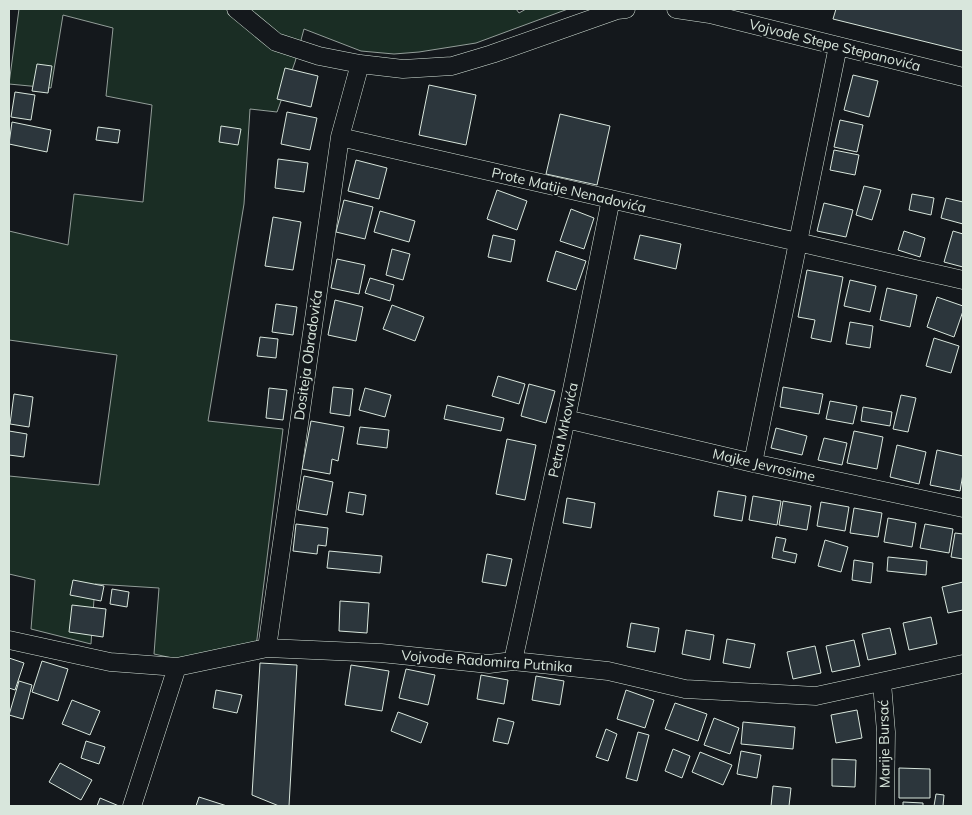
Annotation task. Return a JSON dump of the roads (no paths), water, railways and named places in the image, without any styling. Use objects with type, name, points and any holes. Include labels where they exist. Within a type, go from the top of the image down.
[{"type":"street","points":[[236,9],[276,42],[319,56],[360,64],[403,68],[452,66],[617,10],[626,9]]},
{"type":"street","name":"Vojvode Stepe Stepanovića","points":[[676,9],[710,14],[963,77]]},
{"type":"street","points":[[754,463],[838,46]]},
{"type":"street","name":"Dositeja Obradovića","points":[[267,648],[340,137],[360,64]]},
{"type":"street","name":"Prote Matije Nenadovića","points":[[340,137],[963,280]]},
{"type":"street","name":"Petra Mrkovića","points":[[513,661],[566,419],[611,199]]},
{"type":"street","name":"Majke Jevrosime","points":[[566,419],[754,463],[963,508]]},
{"type":"street","name":"Vojvode Radomira Putnika","points":[[9,640],[110,662],[177,667],[267,648],[381,653],[489,664],[513,661],[608,671],[684,688],[703,690],[816,696],[963,664]]},
{"type":"street","points":[[132,806],[177,667]]},
{"type":"street","name":"Marije Bursać","points":[[882,683],[886,732],[885,806]]}]
